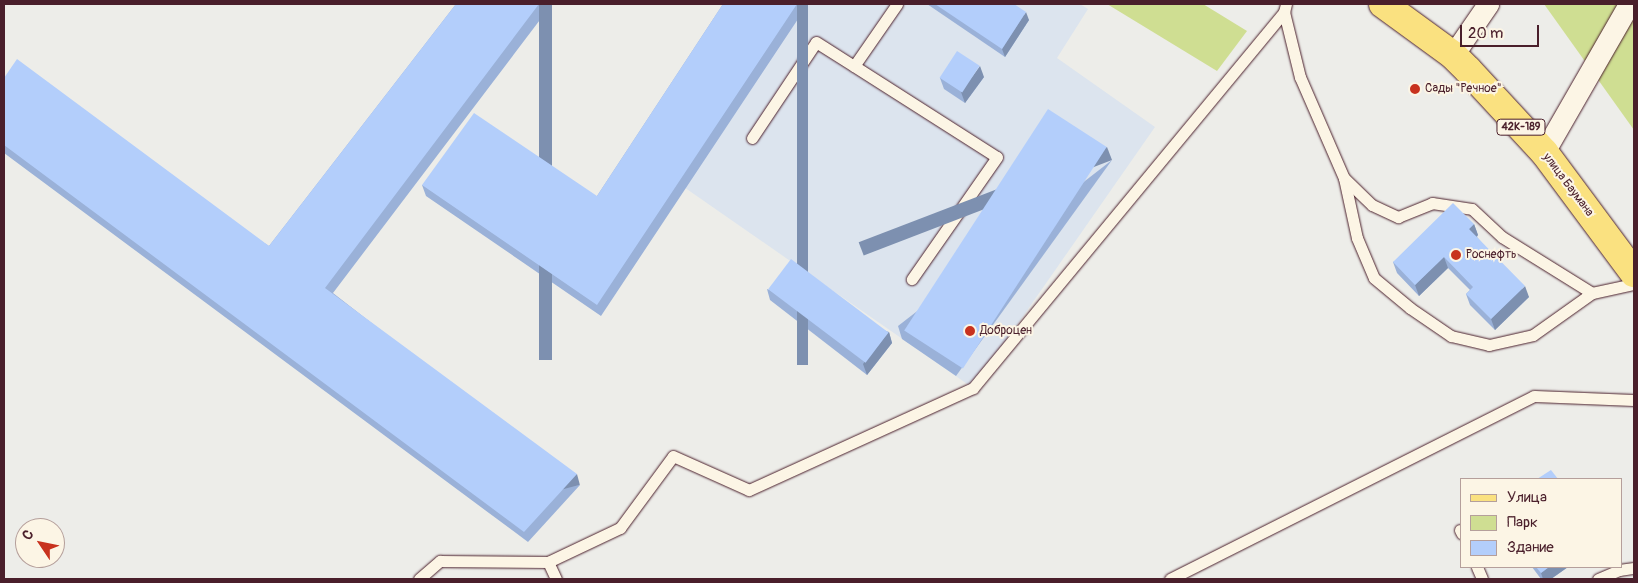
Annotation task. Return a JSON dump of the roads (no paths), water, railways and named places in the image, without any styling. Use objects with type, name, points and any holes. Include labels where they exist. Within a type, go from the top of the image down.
[{"type":"main road","name":"улица Баумана","points":[[1383,4],[1453,55],[1544,152],[1634,273]]},
{"type":"street","points":[[1453,55],[1488,4]]},
{"type":"street","points":[[1544,152],[1630,4]]},
{"type":"lane","points":[[854,66],[897,4]]},
{"type":"lane","points":[[1285,8],[1300,77],[1344,178],[1357,238],[1374,278],[1451,336],[1489,345],[1533,335],[1592,293],[1634,284]]},
{"type":"lane","points":[[419,579],[440,561],[548,562],[620,528],[673,456],[749,490],[973,388],[1285,8]]},
{"type":"lane","points":[[752,138],[816,42],[997,157],[912,279]]},
{"type":"lane","points":[[1344,178],[1372,205],[1398,217],[1432,203],[1472,209],[1509,242],[1592,293]]},
{"type":"lane","points":[[1170,579],[1534,396],[1634,400]]},
{"type":"lane","points":[[548,562],[556,579]]},
{"type":"lane","points":[[1598,579],[1619,570],[1634,568]]},
{"type":"place","name":"Сады \"Речное\"","points":[[1415,89]]},
{"type":"place","name":"Роснефть","points":[[1456,255]]},
{"type":"place","name":"Доброцен","points":[[970,331]]}]
